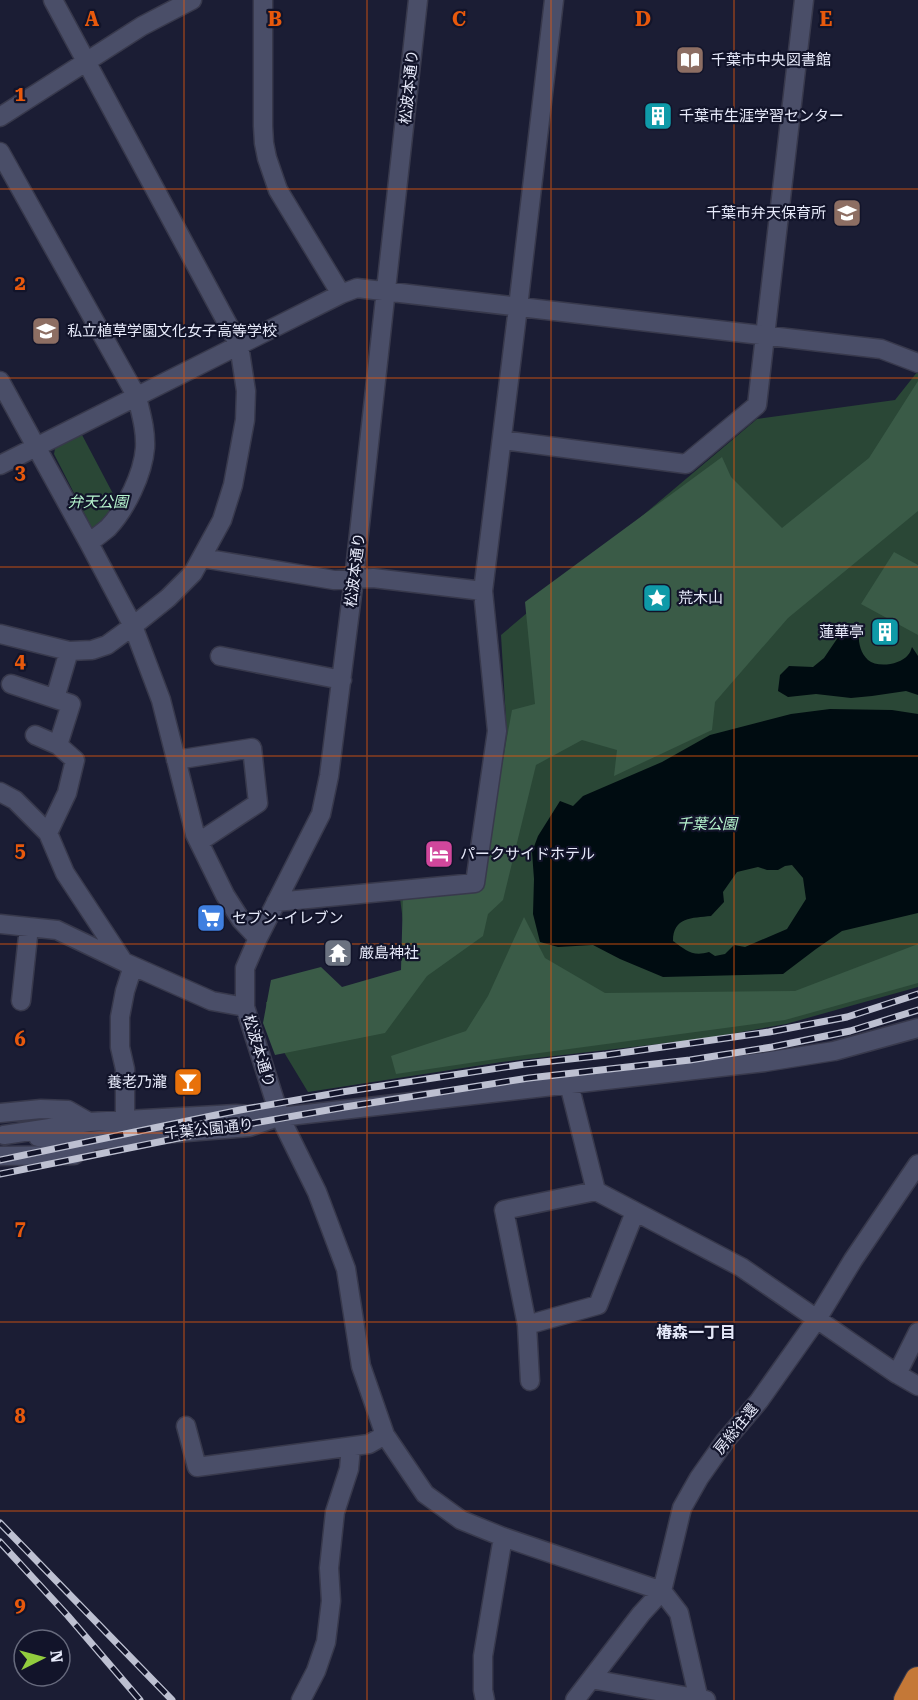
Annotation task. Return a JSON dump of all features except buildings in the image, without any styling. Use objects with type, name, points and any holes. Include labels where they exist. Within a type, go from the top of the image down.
[{"type":"highway","points":[[907,1700],[918,1680]]},
{"type":"street","points":[[0,634],[69,651],[92,650],[107,645],[168,598],[193,573],[222,520],[233,485],[245,420],[246,391],[239,345],[53,0]]},
{"type":"street","points":[[0,117],[142,26],[192,0]]},
{"type":"street","points":[[263,0],[263,126],[267,158],[278,190],[341,294]]},
{"type":"street","name":"松波本通り","points":[[418,0],[354,579],[329,777],[321,814],[245,968],[245,1007],[280,1117],[317,1192],[346,1269],[361,1366],[385,1435],[425,1494],[460,1520],[662,1591]]},
{"type":"street","points":[[276,902],[475,883],[497,731],[483,591],[554,0]]},
{"type":"street","points":[[502,440],[686,464],[757,405],[804,0]]},
{"type":"street","points":[[0,152],[137,397],[143,422],[145,448],[140,474],[120,513],[108,528],[89,543]]},
{"type":"street","points":[[0,465],[357,288],[881,350],[918,363]]},
{"type":"street","points":[[0,381],[133,626],[160,700],[195,834],[225,895],[241,920],[258,938]]},
{"type":"street","points":[[201,558],[334,580],[373,578],[483,591]]},
{"type":"street","points":[[55,698],[69,651]]},
{"type":"street","points":[[220,656],[342,680]]},
{"type":"street","points":[[11,684],[71,704],[58,746]]},
{"type":"street","points":[[35,735],[58,746],[75,760],[67,793],[48,833]]},
{"type":"street","points":[[176,760],[252,748],[258,803],[199,842]]},
{"type":"street","points":[[0,792],[15,800],[48,833],[65,873],[128,964],[120,1017],[120,1047],[125,1069],[125,1129]]},
{"type":"street","points":[[0,924],[57,930],[212,1001],[245,1007]]},
{"type":"street","points":[[21,1001],[29,927]]},
{"type":"street","name":"千葉公園通り","points":[[2,1135],[92,1142],[125,1129],[237,1114],[280,1117],[765,1062],[834,1051],[918,1028]]},
{"type":"street","points":[[569,1084],[596,1191]]},
{"type":"street","points":[[0,1113],[41,1109],[68,1110],[89,1122]]},
{"type":"street","name":"千葉公園通り","points":[[2,1135],[89,1122],[125,1129]]},
{"type":"street","points":[[0,1156],[74,1155],[92,1142]]},
{"type":"street","name":"房総往還","points":[[575,1700],[641,1614],[662,1591],[682,1508],[699,1478],[725,1441],[759,1401],[817,1319],[853,1260],[918,1164]]},
{"type":"street","points":[[530,1381],[527,1325],[504,1209],[596,1191],[741,1267],[918,1386]]},
{"type":"street","points":[[527,1325],[598,1305],[635,1212]]},
{"type":"street","points":[[897,1374],[918,1332]]},
{"type":"street","points":[[186,1426],[197,1467],[369,1444],[385,1435]]},
{"type":"street","points":[[301,1700],[316,1671],[326,1642],[331,1601],[329,1568],[335,1512],[349,1469],[351,1447]]},
{"type":"street","points":[[485,1700],[483,1656],[503,1537]]},
{"type":"street","points":[[591,1679],[655,1695],[702,1700],[679,1613],[662,1591]]},
{"type":"green space","name":"千葉公園","points":[[918,371],[918,987],[786,1024],[703,1039],[502,1062],[308,1092],[276,1039],[270,1038],[266,1002],[353,997],[409,968],[400,898],[485,890],[503,770],[506,720],[501,635],[757,419],[895,400]]},
{"type":"green space","points":[[918,381],[918,511],[788,618],[715,702],[712,730],[614,776],[617,750],[582,740],[536,765],[503,900],[488,914],[483,936],[427,976],[385,1033],[275,1055],[263,1023],[271,980],[321,967],[342,987],[401,970],[403,894],[480,886],[512,710],[535,704],[525,602],[722,457],[731,477],[782,528],[869,458]]},
{"type":"green space","name":"弁天公園","points":[[81,433],[120,507],[93,530],[54,454],[55,449]]},
{"type":"green space","points":[[894,552],[918,565],[918,635],[861,604]]},
{"type":"green space","points":[[524,917],[545,958],[605,993],[795,991],[918,944],[918,983],[785,1020],[396,1074],[391,1056],[466,1031],[488,996]]},
{"type":"shaded area","points":[[845,627],[859,629],[859,641],[863,653],[868,660],[877,664],[900,661],[909,654],[912,647],[918,656],[918,695],[906,691],[851,698],[816,694],[788,697],[778,691],[780,675],[789,666],[813,667],[824,658]]},
{"type":"shaded area","points":[[830,709],[892,710],[918,714],[918,913],[842,931],[783,974],[663,977],[593,945],[558,947],[540,942],[533,914],[532,852],[538,836],[560,801],[573,806],[583,796],[662,762],[710,735],[791,714]],"holes":[[[792,865],[803,878],[806,899],[787,929],[745,947],[734,945],[725,954],[715,956],[709,952],[698,954],[690,952],[673,941],[676,927],[680,923],[691,918],[711,916],[724,902],[723,892],[737,872],[758,867],[778,870]]]},
{"type":"railway","points":[[0,1160],[240,1110],[342,1092],[525,1064],[769,1032],[847,1017],[918,994]]},
{"type":"railway","points":[[0,1174],[345,1107],[529,1078],[690,1060],[772,1047],[850,1031],[918,1010]]},
{"type":"railway","points":[[0,1523],[172,1700]]},
{"type":"railway","points":[[0,1542],[68,1616],[140,1700]]},
{"type":"place","name":"千葉市中央図書館","points":[[690,60]]},
{"type":"place","name":"千葉市生涯学習センター","points":[[658,116]]},
{"type":"place","name":"千葉市弁天保育所","points":[[847,213]]},
{"type":"place","name":"私立植草学園文化女子高等学校","points":[[46,331]]},
{"type":"place","name":"荒木山","points":[[657,598]]},
{"type":"place","name":"蓮華亭","points":[[885,632]]},
{"type":"place","name":"パークサイドホテル","points":[[439,854]]},
{"type":"place","name":"セブン-イレブン","points":[[211,918]]},
{"type":"place","name":"厳島神社","points":[[338,953]]},
{"type":"place","name":"養老乃瀧","points":[[188,1082]]},
{"type":"district","name":"椿森一丁目","points":[[696,1332]]}]
